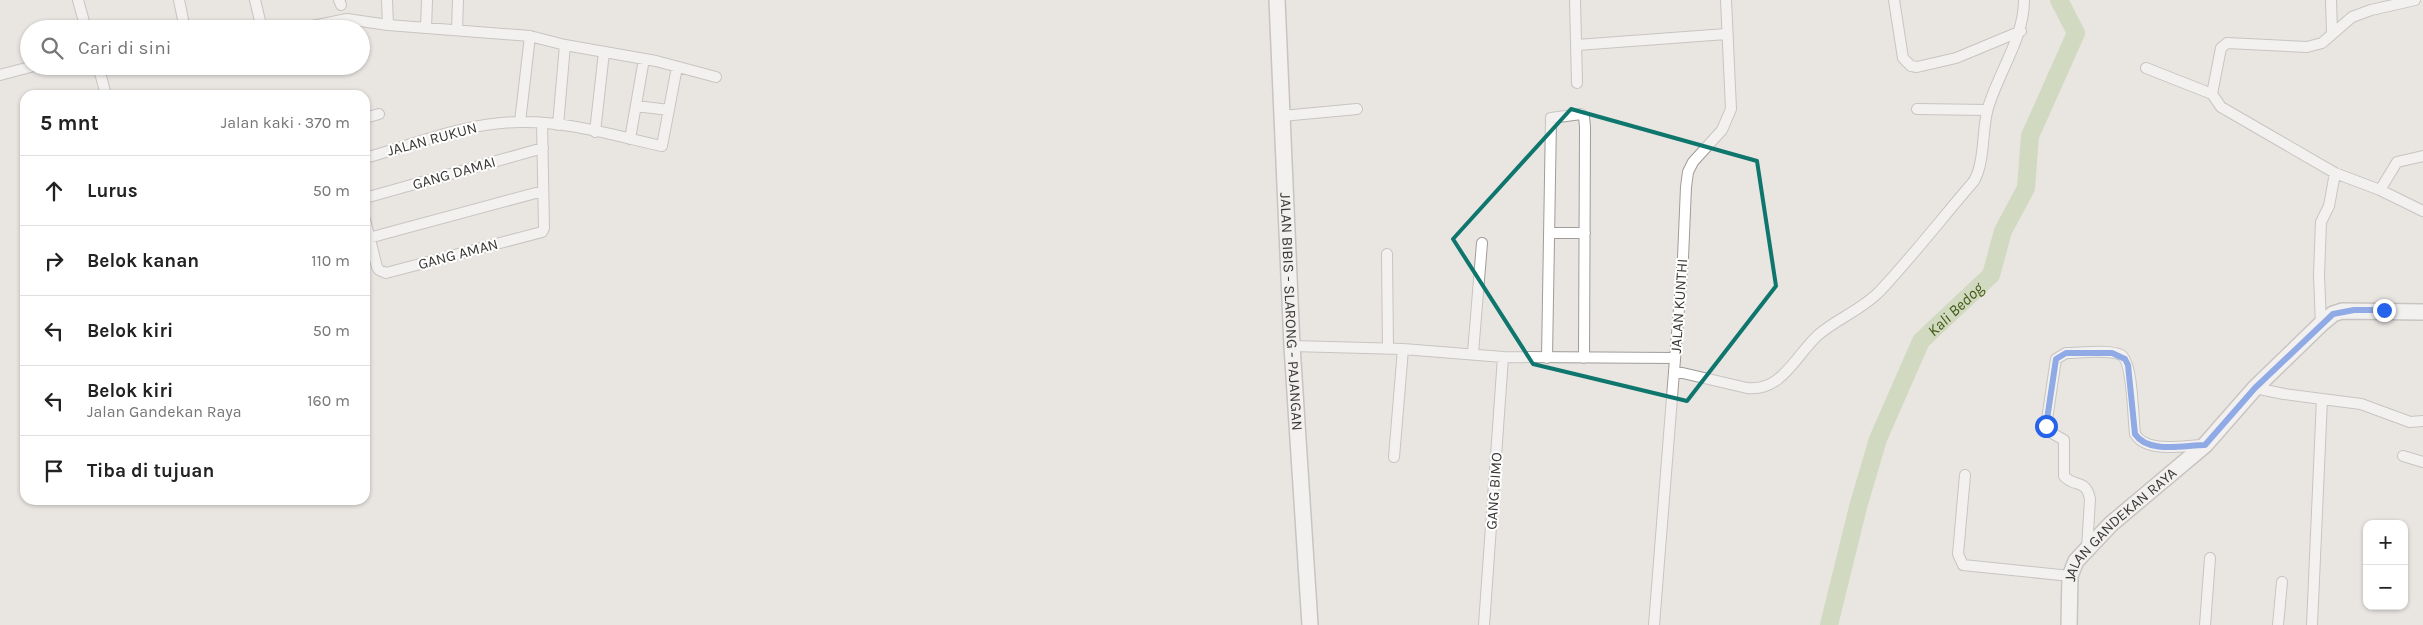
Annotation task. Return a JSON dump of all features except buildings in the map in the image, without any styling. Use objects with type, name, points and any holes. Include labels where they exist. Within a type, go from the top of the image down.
[{"type":"main road","name":"JALAN BIBIS - SLARONG - PAJANGAN","points":[[1277,0],[1292,346],[1310,625]]},
{"type":"main road","name":"JALAN GANDEKAN RAYA","points":[[2068,625],[2070,576],[2076,561],[2111,524],[2205,445],[2255,388],[2321,324],[2342,311],[2423,312]]},
{"type":"street","points":[[78,0],[84,20]]},
{"type":"street","points":[[179,0],[183,20]]},
{"type":"street","points":[[255,0],[260,20]]},
{"type":"street","points":[[387,0],[388,25]]},
{"type":"street","points":[[426,28],[427,0]]},
{"type":"street","points":[[457,30],[458,0]]},
{"type":"street","points":[[1575,0],[1577,83]]},
{"type":"street","name":"JALAN KUNTHI","points":[[1654,625],[1688,172],[1693,162],[1722,130],[1728,120],[1731,109],[1726,34],[1726,0]]},
{"type":"street","points":[[1894,0],[1903,58],[1911,66],[1917,67],[1956,58],[2021,31]]},
{"type":"street","points":[[1674,371],[1758,389],[1779,380],[1816,337],[1849,316],[1879,292],[1974,181],[1981,162],[1987,110],[2002,67],[2021,31],[2024,0]]},
{"type":"street","points":[[2331,0],[2332,32]]},
{"type":"street","points":[[2212,94],[2221,48],[2227,43],[2307,47],[2322,43],[2332,32],[2352,17],[2371,10],[2415,0]]},
{"type":"street","points":[[370,23],[530,36],[565,45],[644,59],[716,77]]},
{"type":"street","points":[[1577,45],[1726,34]]},
{"type":"street","points":[[520,122],[530,36]]},
{"type":"street","points":[[558,125],[565,45]]},
{"type":"street","points":[[595,132],[604,52]]},
{"type":"street","points":[[630,139],[644,59]]},
{"type":"street","points":[[636,106],[669,110],[677,67]]},
{"type":"street","points":[[2146,68],[2212,94],[2221,107],[2335,173],[2380,190],[2423,211]]},
{"type":"street","points":[[0,75],[20,70]]},
{"type":"street","points":[[100,75],[105,90]]},
{"type":"street","points":[[1917,108],[1987,110]]},
{"type":"street","name":"JALAN RUKUN","points":[[370,157],[475,127],[520,122],[558,125],[662,146],[669,110]]},
{"type":"street","points":[[1282,116],[1356,110]]},
{"type":"street","points":[[370,117],[379,114]]},
{"type":"street","points":[[1547,358],[1551,118],[1581,114],[1585,120],[1584,358]]},
{"type":"street","points":[[370,237],[543,191],[542,123]]},
{"type":"street","name":"GANG DAMAI","points":[[370,197],[543,148]]},
{"type":"street","points":[[2380,190],[2397,162],[2423,156]]},
{"type":"street","points":[[2321,324],[2319,275],[2321,222],[2329,206],[2335,173]]},
{"type":"street","name":"GANG AMAN","points":[[370,247],[377,267],[386,273],[542,232],[544,228],[543,191]]},
{"type":"street","points":[[1549,233],[1585,233]]},
{"type":"street","points":[[1473,354],[1482,243]]},
{"type":"street","points":[[1386,254],[1388,348]]},
{"type":"street","points":[[1292,346],[1388,348],[1503,357],[1675,358]]},
{"type":"street","points":[[1394,458],[1404,349]]},
{"type":"street","points":[[2087,549],[2089,492],[2080,483],[2067,479],[2064,476],[2064,440],[2050,432],[2046,426],[2056,359],[2060,355],[2066,353],[2094,353],[2121,356],[2128,365],[2135,434],[2139,441],[2150,446],[2205,445]]},
{"type":"street","name":"GANG BIMO","points":[[1484,625],[1503,357]]},
{"type":"street","points":[[2255,388],[2284,394],[2361,404],[2410,422],[2423,421]]},
{"type":"street","points":[[2312,625],[2322,399]]},
{"type":"street","points":[[2403,456],[2423,462]]},
{"type":"street","points":[[1966,475],[1958,554],[1963,565],[2070,576]]},
{"type":"street","points":[[2205,625],[2210,558]]},
{"type":"street","points":[[2278,625],[2282,582]]},
{"type":"highlighted area","points":[[1571,109],[1757,161],[1776,286],[1687,401],[1533,364],[1453,239]]},
{"type":"waterway","name":"Kali Bedog","points":[[1829,625],[1858,507],[1878,439],[1921,341],[1991,275],[2003,231],[2026,188],[2030,136],[2076,33],[2059,0]]},
{"type":"route","points":[[2046,426],[2056,359],[2066,353],[2112,353],[2121,356],[2128,365],[2135,434],[2139,441],[2150,446],[2205,445],[2255,388],[2333,314],[2354,310],[2384,310]]}]
